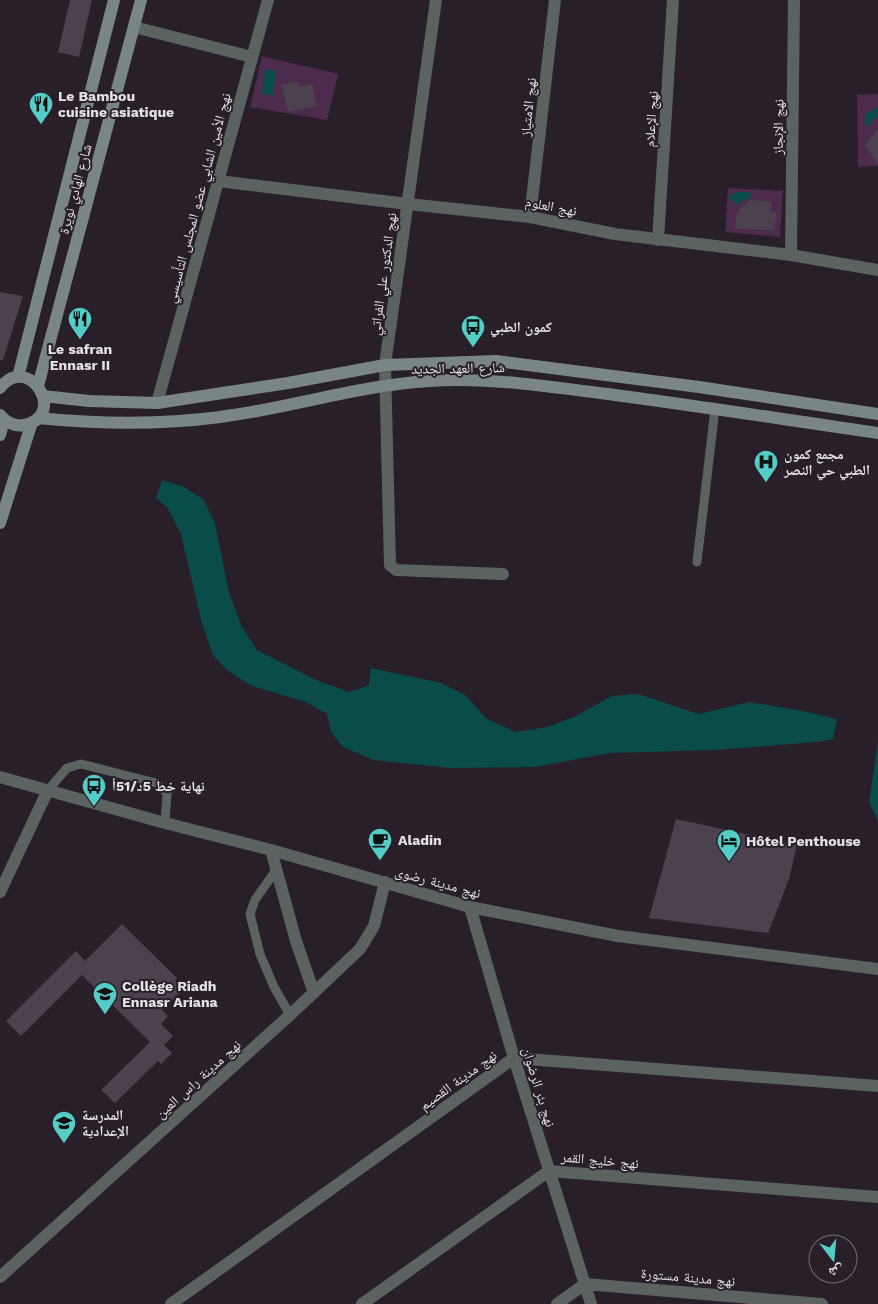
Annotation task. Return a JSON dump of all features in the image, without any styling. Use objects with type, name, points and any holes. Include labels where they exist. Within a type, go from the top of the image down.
[{"type":"main road","name":"شارع الهادي نويرة","points":[[18,377],[114,0]]},
{"type":"main road","name":"شارع الهادي نويرة","points":[[35,420],[43,408],[41,391],[141,0]]},
{"type":"main road","name":"شارع العهد الجديد","points":[[18,377],[29,379],[41,391],[89,401],[157,403],[385,365],[496,361],[699,387],[878,414]]},
{"type":"main road","points":[[0,388],[7,381],[18,377]]},
{"type":"main road","name":"شارع العهد الجديد","points":[[2,417],[14,425],[20,426],[35,420],[87,423],[155,422],[220,417],[384,385],[430,381],[505,382],[715,409],[878,433]]},
{"type":"main road","points":[[0,435],[2,417]]},
{"type":"main road","points":[[0,523],[35,420]]},
{"type":"street","name":"نهج الأمين الشابي عضو المجلس التأسيسي","points":[[157,403],[268,0]]},
{"type":"street","name":"نهج الدكتور علي الفراتي","points":[[436,0],[385,365],[390,565],[396,570],[503,574]]},
{"type":"street","name":"نهج الامتياز","points":[[530,217],[555,0]]},
{"type":"street","name":"نهج الإعلام","points":[[658,240],[673,0]]},
{"type":"street","name":"نهج الإنجاز","points":[[792,255],[794,0]]},
{"type":"street","points":[[134,27],[252,57]]},
{"type":"street","name":"نهج العلوم","points":[[218,181],[530,217],[615,234],[792,255],[878,270]]},
{"type":"street","name":"نهج مدينة رضوى","points":[[0,777],[165,823],[271,850],[470,907],[618,936],[878,969]]},
{"type":"street","points":[[0,892],[48,790]]},
{"type":"street","points":[[271,850],[296,941],[314,993]]},
{"type":"street","name":"نهج مدينة راس العين","points":[[0,1277],[290,1015],[360,949],[368,939],[374,926],[385,882]]},
{"type":"street","name":"نهج بئر الرضوان","points":[[470,907],[514,1058],[592,1304]]},
{"type":"street","name":"نهج مدينة القصيم","points":[[171,1304],[514,1058],[878,1086]]},
{"type":"street","name":"نهج خليج القمر","points":[[362,1304],[550,1171],[878,1197]]},
{"type":"street","points":[[557,1304],[585,1284]]},
{"type":"street","name":"نهج مدينة مستورة","points":[[585,1284],[822,1304]]},
{"type":"lane","points":[[697,562],[715,409]]},
{"type":"lane","points":[[48,790],[66,768],[81,764],[156,782],[167,793],[165,823]]},
{"type":"lane","points":[[276,870],[255,900],[250,914],[260,954],[274,987],[290,1015]]},
{"type":"shaded area","points":[[262,56],[338,74],[327,120],[250,107]]},
{"type":"shaded area","points":[[265,69],[276,71],[273,95],[262,94]]},
{"type":"shaded area","points":[[878,94],[878,166],[858,167],[857,95]]},
{"type":"shaded area","points":[[878,107],[878,118],[873,119],[869,126],[865,125],[866,114]]},
{"type":"shaded area","points":[[728,188],[783,191],[780,237],[725,232]]},
{"type":"shaded area","points":[[737,192],[751,192],[750,199],[743,200],[738,205],[730,199],[731,195]]},
{"type":"shaded area","points":[[162,480],[182,486],[203,499],[215,523],[229,593],[242,627],[257,650],[316,680],[349,692],[369,685],[371,668],[441,683],[465,695],[487,719],[516,732],[548,727],[576,716],[612,696],[638,694],[698,714],[750,702],[803,711],[837,719],[833,739],[817,742],[715,750],[610,753],[535,767],[449,768],[374,760],[343,747],[331,732],[327,714],[306,702],[252,686],[227,670],[213,655],[201,620],[181,534],[167,507],[156,498]]},
{"type":"shaded area","points":[[878,741],[878,821],[869,802]]},
{"type":"building","points":[[70,0],[92,0],[79,57],[58,52]]},
{"type":"building","points":[[298,81],[300,87],[312,84],[317,106],[288,112],[281,85]]},
{"type":"building","points":[[878,129],[878,165],[865,145]]},
{"type":"building","points":[[750,200],[771,202],[771,212],[777,213],[774,230],[735,229],[736,215],[742,206]]},
{"type":"building","points":[[0,292],[23,296],[3,360],[0,360]]},
{"type":"building","name":"Hôtel Penthouse","points":[[676,819],[797,845],[789,879],[768,933],[649,918]]},
{"type":"building","points":[[122,924],[177,978],[175,980],[183,989],[162,1010],[168,1016],[161,1024],[173,1036],[164,1045],[172,1053],[161,1064],[158,1061],[115,1103],[101,1090],[150,1042],[82,975],[21,1036],[6,1021],[76,951],[85,961]]},
{"type":"place","name":"Le Bambou cuisine asiatique","points":[[41,125]]},
{"type":"place","name":"Le safran Ennasr II","points":[[80,340]]},
{"type":"place","name":"كمون الطبي","points":[[473,348]]},
{"type":"place","name":"مجمع كمون الطبي حي النصر","points":[[766,483]]},
{"type":"place","name":"نهاية خط 5د/51أ","points":[[94,807]]},
{"type":"place","name":"Aladin","points":[[380,861]]},
{"type":"place","name":"Hôtel Penthouse","points":[[729,862]]},
{"type":"place","name":"Collège Riadh Ennasr Ariana","points":[[105,1015]]},
{"type":"place","name":"المدرسة الإعدادية","points":[[64,1144]]}]
